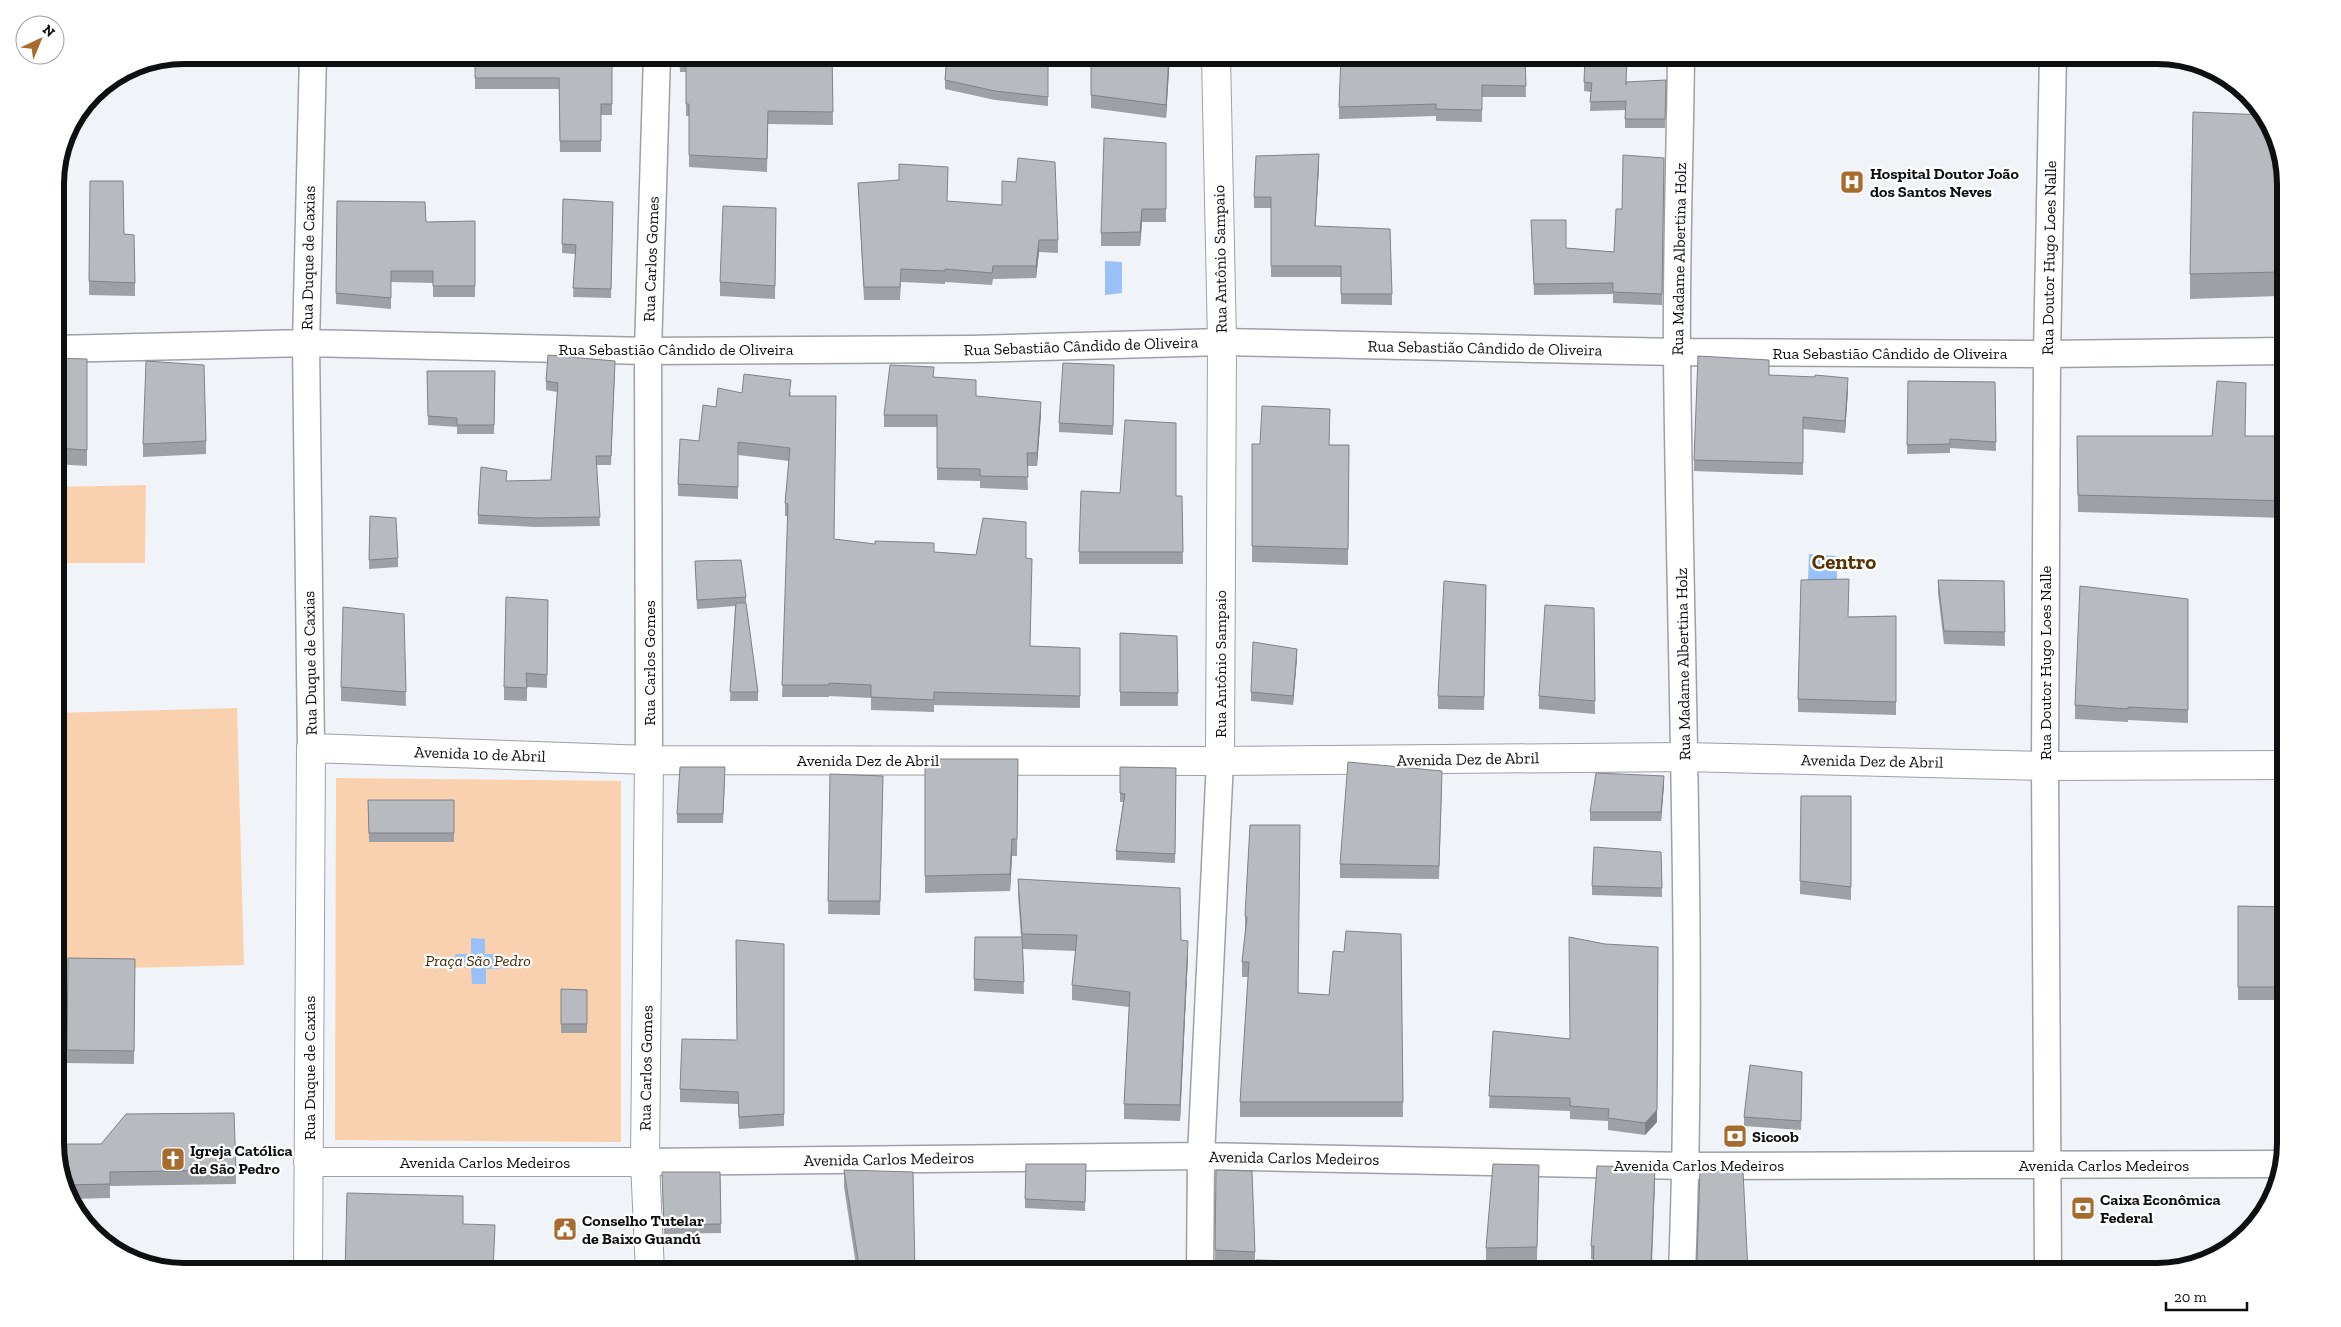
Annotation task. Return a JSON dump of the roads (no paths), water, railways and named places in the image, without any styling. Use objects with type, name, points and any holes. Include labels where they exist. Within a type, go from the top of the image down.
[{"type":"street","name":"Rua Duque de Caxias","points":[[308,1263],[310,748],[306,343],[313,64]]},
{"type":"street","name":"Rua Carlos Gomes","points":[[650,1263],[645,1162],[649,760],[648,351],[657,64]]},
{"type":"street","name":"Rua Antônio Sampaio","points":[[1200,1263],[1201,1156],[1220,761],[1222,342],[1216,64]]},
{"type":"street","name":"Rua Madame Albertina Holz","points":[[1681,64],[1677,352],[1685,757],[1686,1166],[1682,1263]]},
{"type":"street","name":"Rua Doutor Hugo Loes Nalle","points":[[2048,1263],[2045,766],[2047,354],[2053,64]]},
{"type":"street","name":"Rua Sebastião Cândido de Oliveira","points":[[64,349],[306,343],[648,351],[972,349],[1222,342],[1677,352],[2047,354],[2277,351]]},
{"type":"street","name":"Avenida 10 de Abril","points":[[310,748],[649,760]]},
{"type":"street","name":"Avenida Dez de Abril","points":[[649,760],[1220,761],[1685,757],[2045,766],[2277,765]]},
{"type":"street","name":"Avenida Carlos Medeiros","points":[[308,1162],[645,1162],[1201,1156],[1686,1166],[2275,1164]]},
{"type":"water","points":[[1105,261],[1122,262],[1122,293],[1105,295]]},
{"type":"water","points":[[1809,554],[1837,556],[1837,581],[1808,580]]},
{"type":"water","points":[[471,938],[485,939],[485,954],[501,954],[500,969],[486,969],[486,984],[472,984],[471,968],[455,968],[455,954],[471,954]]},
{"type":"place","name":"Hospital Doutor João dos Santos Neves","points":[[1852,182]]},
{"type":"place","name":"Sicoob","points":[[1735,1136]]},
{"type":"place","name":"Igreja Católica de São Pedro","points":[[173,1159]]},
{"type":"place","name":"Caixa Econômica Federal","points":[[2083,1208]]},
{"type":"place","name":"Conselho Tutelar de Baixo Guandú","points":[[565,1229]]},
{"type":"district","name":"Centro","points":[[1844,561]]},
{"type":"park label","name":"Praça São Pedro","points":[[478,960]]}]
